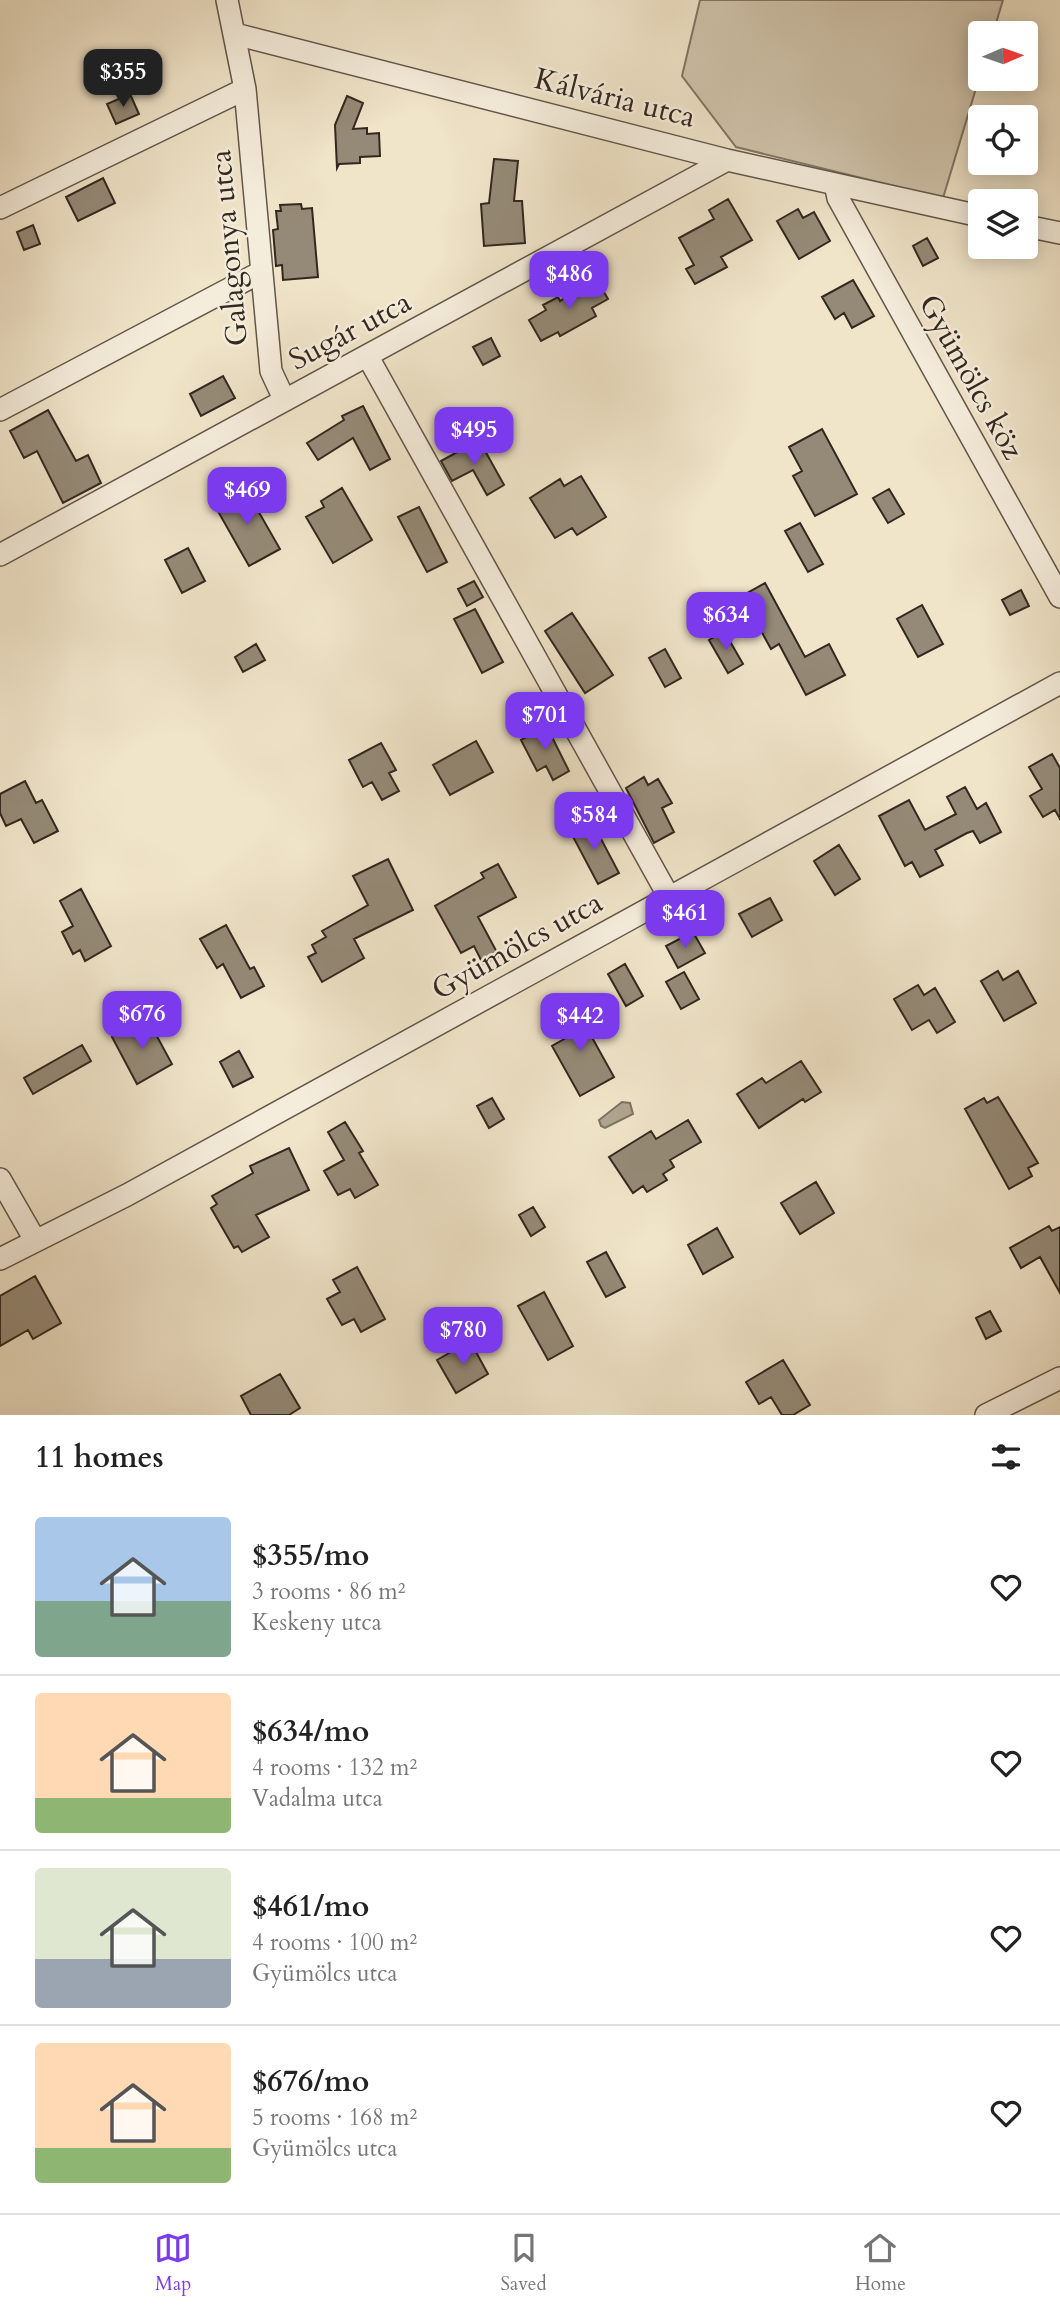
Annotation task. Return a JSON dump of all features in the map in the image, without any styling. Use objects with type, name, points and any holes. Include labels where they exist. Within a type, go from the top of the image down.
[{"type":"street","name":"Galagonya utca","points":[[227,0],[245,89],[271,371],[284,399]]},
{"type":"street","name":"Kálvária utca","points":[[235,34],[727,160],[968,213]]},
{"type":"street","points":[[0,208],[245,89]]},
{"type":"street","name":"Sugár utca","points":[[0,555],[727,160]]},
{"type":"street","name":"Gyümölcs köz","points":[[835,184],[838,198],[1060,597]]},
{"type":"street","points":[[1038,228],[1060,233]]},
{"type":"street","points":[[0,410],[261,272]]},
{"type":"street","points":[[368,357],[669,897]]},
{"type":"street","name":"Gyümölcs utca","points":[[0,1259],[127,1195],[1060,682]]},
{"type":"street","points":[[0,1179],[35,1240]]},
{"type":"street","points":[[986,1415],[1060,1378]]},
{"type":"shaded area","points":[[700,0],[1003,0],[997,21],[968,21],[968,91],[975,91],[971,105],[968,105],[968,115],[943,198],[736,147],[682,76]]},
{"type":"shaded area","points":[[622,1102],[630,1103],[633,1114],[605,1128],[601,1126],[599,1120]]},
{"type":"building","points":[[130,94],[139,114],[116,124],[107,104]]},
{"type":"building","points":[[347,96],[363,103],[353,129],[367,128],[367,134],[379,133],[380,156],[360,157],[360,163],[339,164],[337,168],[335,125]]},
{"type":"building","points":[[494,159],[518,161],[514,201],[522,201],[525,243],[484,246],[481,204],[489,203]]},
{"type":"building","points":[[103,178],[115,203],[78,221],[66,197]]},
{"type":"building","points":[[728,199],[752,240],[721,257],[727,267],[695,284],[686,269],[694,265],[679,238],[714,219],[709,210]]},
{"type":"building","points":[[301,204],[302,209],[312,208],[318,277],[283,280],[282,265],[276,266],[273,230],[278,229],[276,211],[281,211],[280,205]]},
{"type":"building","points":[[798,209],[803,218],[814,212],[830,241],[799,259],[777,221]]},
{"type":"building","points":[[33,225],[40,244],[24,250],[17,232]]},
{"type":"building","points":[[927,238],[938,258],[923,266],[913,246]]},
{"type":"building","points":[[596,279],[608,299],[592,308],[596,316],[560,336],[558,332],[541,341],[529,320],[546,310],[543,305],[558,297],[560,301]]},
{"type":"building","points":[[853,280],[874,316],[852,328],[844,313],[835,319],[822,297]]},
{"type":"building","points":[[491,338],[500,356],[483,365],[473,347]]},
{"type":"building","points":[[223,376],[235,398],[201,416],[190,394]]},
{"type":"building","points":[[363,406],[390,459],[370,470],[353,438],[318,460],[307,443],[344,420],[342,416]]},
{"type":"building","points":[[48,410],[76,461],[88,455],[101,483],[63,503],[37,451],[24,458],[10,431]]},
{"type":"building","points":[[822,429],[857,494],[815,516],[793,476],[802,471],[789,447]]},
{"type":"building","points":[[479,440],[504,485],[487,495],[473,470],[452,481],[441,461]]},
{"type":"building","points":[[581,476],[606,517],[577,535],[572,528],[555,538],[530,498],[560,479],[564,486]]},
{"type":"building","points":[[245,488],[280,549],[249,566],[215,506]]},
{"type":"building","points":[[342,488],[372,540],[333,563],[306,517],[324,507],[321,501]]},
{"type":"building","points":[[889,489],[904,514],[888,523],[873,498]]},
{"type":"building","points":[[419,507],[447,562],[427,572],[398,517]]},
{"type":"building","points":[[800,523],[823,564],[808,572],[785,531]]},
{"type":"building","points":[[188,548],[205,581],[182,593],[165,560]]},
{"type":"building","points":[[474,581],[483,597],[467,606],[458,589]]},
{"type":"building","points":[[765,583],[805,657],[829,644],[845,675],[806,695],[779,644],[771,649],[742,596]]},
{"type":"building","points":[[1021,590],[1029,606],[1010,615],[1002,600]]},
{"type":"building","points":[[922,605],[943,644],[918,657],[897,619]]},
{"type":"building","points":[[475,609],[503,662],[482,673],[454,619]]},
{"type":"building","points":[[572,613],[613,675],[585,693],[545,631]]},
{"type":"building","points":[[724,631],[743,664],[728,673],[709,640]]},
{"type":"building","points":[[256,644],[265,660],[243,672],[235,657]]},
{"type":"building","points":[[665,649],[681,678],[665,687],[649,658]]},
{"type":"building","points":[[545,723],[569,771],[553,780],[546,766],[537,771],[521,740],[530,735],[528,731]]},
{"type":"building","points":[[476,741],[493,772],[450,795],[433,765]]},
{"type":"building","points":[[381,743],[396,770],[389,773],[399,791],[382,800],[372,782],[363,787],[349,760]]},
{"type":"building","points":[[1052,754],[1060,768],[1060,819],[1055,810],[1043,817],[1030,796],[1042,789],[1029,767]]},
{"type":"building","points":[[644,777],[648,785],[658,779],[672,803],[662,808],[674,832],[654,843],[626,788]]},
{"type":"building","points":[[25,781],[36,803],[42,800],[58,831],[34,843],[21,819],[6,826],[0,813],[0,794]]},
{"type":"building","points":[[965,787],[977,809],[986,803],[1001,832],[980,843],[973,831],[935,850],[943,865],[920,877],[912,862],[905,866],[879,816],[909,800],[925,830],[956,814],[947,797]]},
{"type":"building","points":[[591,820],[619,873],[598,884],[570,831]]},
{"type":"building","points":[[839,845],[860,879],[835,895],[814,861]]},
{"type":"building","points":[[388,859],[413,910],[354,939],[364,958],[322,982],[308,957],[316,953],[312,945],[326,937],[322,931],[368,905],[353,876]]},
{"type":"building","points":[[498,864],[516,897],[478,917],[499,956],[483,964],[474,946],[461,953],[435,906],[484,878],[481,873]]},
{"type":"building","points":[[81,889],[111,946],[85,961],[80,950],[73,954],[62,932],[73,926],[60,901]]},
{"type":"building","points":[[770,898],[782,920],[752,937],[739,914]]},
{"type":"building","points":[[226,925],[250,969],[254,967],[264,986],[241,998],[223,964],[217,968],[200,939]]},
{"type":"building","points":[[693,932],[705,953],[678,968],[666,946]]},
{"type":"building","points":[[625,964],[643,996],[626,1006],[608,974]]},
{"type":"building","points":[[998,971],[1003,980],[1018,971],[1036,1003],[1004,1021],[981,981]]},
{"type":"building","points":[[684,972],[699,999],[681,1009],[666,982]]},
{"type":"building","points":[[918,985],[924,995],[935,988],[955,1022],[937,1033],[929,1020],[912,1030],[894,999]]},
{"type":"building","points":[[574,1005],[614,1077],[580,1096],[552,1046],[566,1038],[553,1016]]},
{"type":"building","points":[[147,1018],[172,1064],[137,1084],[112,1037]]},
{"type":"building","points":[[82,1045],[91,1061],[33,1094],[24,1078]]},
{"type":"building","points":[[239,1051],[253,1077],[233,1087],[220,1062]]},
{"type":"building","points":[[801,1061],[821,1092],[805,1102],[803,1099],[759,1128],[737,1094],[762,1078],[766,1083]]},
{"type":"building","points":[[998,1097],[1038,1163],[1028,1168],[1032,1176],[1009,1189],[965,1109],[984,1098],[987,1103]]},
{"type":"building","points":[[492,1098],[504,1119],[489,1128],[477,1106]]},
{"type":"building","points":[[688,1120],[701,1142],[670,1160],[674,1167],[663,1174],[667,1180],[647,1192],[643,1186],[633,1193],[609,1157],[651,1131],[656,1139]]},
{"type":"building","points":[[345,1122],[363,1151],[359,1153],[378,1185],[355,1198],[350,1189],[338,1195],[324,1171],[344,1160],[328,1132]]},
{"type":"building","points":[[289,1148],[309,1190],[256,1215],[269,1237],[242,1252],[238,1246],[234,1248],[211,1208],[217,1204],[212,1196],[253,1173],[250,1166]]},
{"type":"building","points":[[816,1182],[834,1213],[800,1234],[781,1203]]},
{"type":"building","points":[[533,1207],[545,1227],[531,1236],[519,1215]]},
{"type":"building","points":[[1049,1226],[1052,1231],[1060,1227],[1060,1293],[1040,1257],[1021,1268],[1010,1248]]},
{"type":"building","points":[[717,1228],[733,1257],[703,1274],[688,1245]]},
{"type":"building","points":[[606,1252],[625,1287],[606,1297],[587,1262]]},
{"type":"building","points":[[357,1267],[385,1319],[361,1332],[354,1319],[342,1325],[327,1299],[340,1292],[333,1280]]},
{"type":"building","points":[[35,1276],[61,1323],[33,1339],[28,1330],[0,1346],[0,1296]]},
{"type":"building","points":[[544,1292],[573,1346],[548,1360],[518,1306]]},
{"type":"building","points":[[990,1311],[1001,1331],[986,1339],[976,1318]]},
{"type":"building","points":[[470,1341],[488,1374],[456,1393],[437,1360]]},
{"type":"building","points":[[783,1360],[810,1405],[793,1415],[782,1415],[771,1397],[759,1404],[746,1382]]},
{"type":"building","points":[[280,1374],[300,1408],[289,1415],[251,1415],[241,1396]]}]
